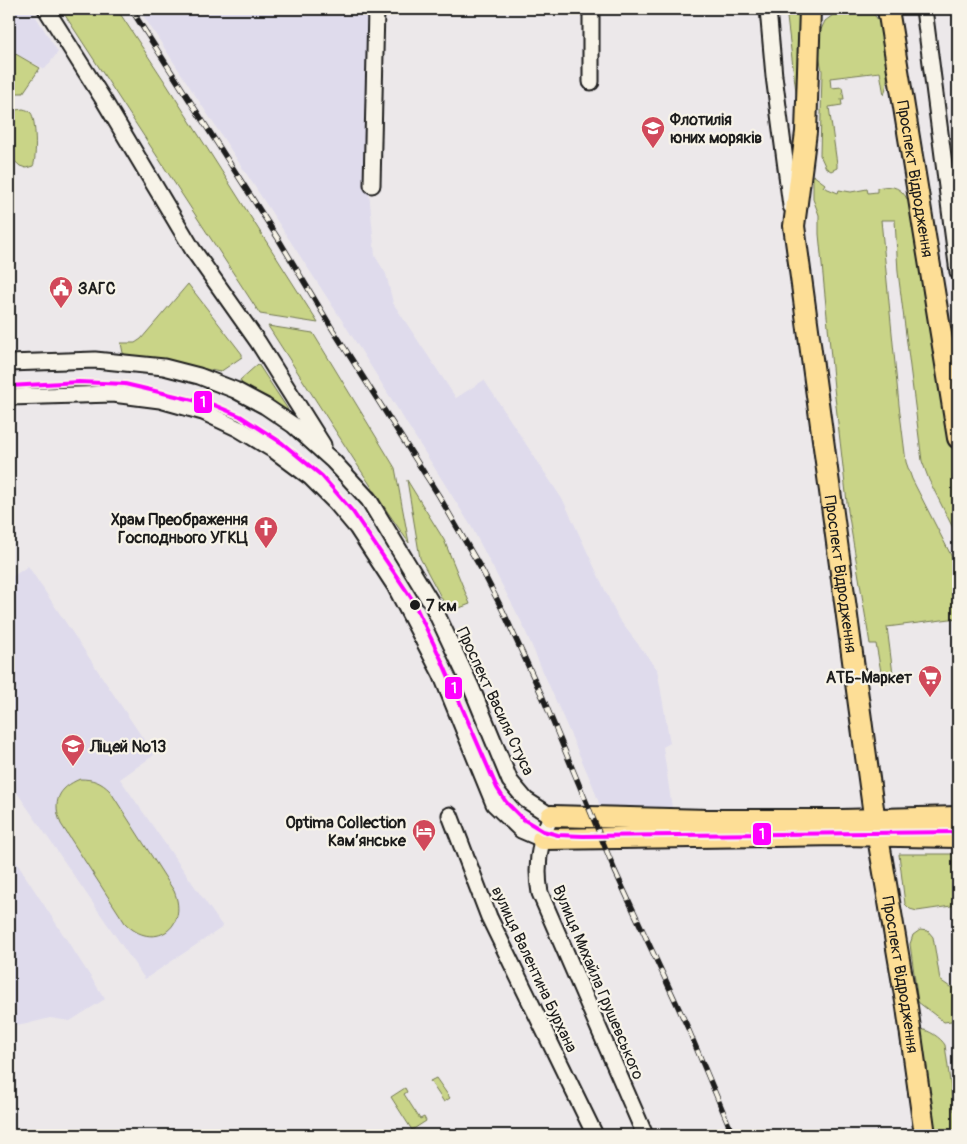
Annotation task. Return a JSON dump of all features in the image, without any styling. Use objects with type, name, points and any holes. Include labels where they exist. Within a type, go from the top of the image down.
[{"type":"main road","points":[[880,9],[890,18]]},
{"type":"main road","name":"Проспект Відродження","points":[[813,14],[806,132],[794,226],[876,827],[925,1135]]},
{"type":"main road","name":"Проспект Відродження","points":[[890,18],[958,438]]},
{"type":"main road","points":[[551,816],[708,820],[841,820],[876,827],[958,837]]},
{"type":"main road","points":[[542,839],[876,827],[958,817]]},
{"type":"street","points":[[46,9],[108,107],[193,250],[258,342],[333,461]]},
{"type":"street","points":[[372,185],[376,9]]},
{"type":"street","points":[[591,9],[591,82]]},
{"type":"street","points":[[768,9],[774,76],[794,226]]},
{"type":"street","points":[[924,9],[958,272]]},
{"type":"street","name":"Проспект Василя Стуса","points":[[9,363],[95,360],[164,367],[199,376],[235,390],[265,406],[293,425],[333,461],[369,500],[432,604],[472,689],[510,782],[526,800],[551,816]]},
{"type":"street","points":[[9,397],[113,394],[160,400],[203,412],[239,429],[275,451],[310,477],[357,528],[395,586],[441,674],[494,804],[521,830],[542,839]]},
{"type":"street","name":"вулиця Валентина Бурхана","points":[[450,814],[489,918],[595,1135]]},
{"type":"street","name":"Вулиця Михайла Грушевського","points":[[551,816],[538,856],[537,875],[540,893],[646,1135]]},
{"type":"shaded area","points":[[9,9],[31,9],[58,52],[45,69],[9,50]]},
{"type":"shaded area","points":[[139,9],[372,9],[368,181],[375,256],[386,274],[393,303],[456,398],[484,380],[564,502],[618,618],[657,669],[670,743],[663,747],[672,808],[602,812],[593,786],[521,621],[471,526],[345,325]]},
{"type":"shaded area","name":"Ліцей №13","points":[[28,566],[154,755],[120,779],[223,927],[145,979],[9,781],[9,579]]},
{"type":"shaded area","points":[[9,851],[105,999],[70,1021],[50,1018],[22,1025],[9,1023]]},
{"type":"green space","points":[[858,8],[866,10],[871,12],[879,21],[885,49],[887,77],[884,95],[880,72],[830,78],[831,88],[842,87],[844,99],[841,99],[842,105],[829,107],[837,164],[837,168],[831,171],[826,168],[820,155],[822,71],[817,44],[818,36],[825,21],[841,9]]},
{"type":"green space","points":[[61,9],[117,9],[318,323],[260,314]]},
{"type":"green space","points":[[786,9],[802,9],[797,100]]},
{"type":"green space","points":[[9,53],[14,53],[40,68],[23,93],[9,93]]},
{"type":"green space","points":[[23,109],[29,111],[33,117],[35,139],[33,166],[26,168],[20,166],[9,156],[9,111]]},
{"type":"green space","points":[[813,175],[825,184],[823,187],[838,193],[839,190],[851,192],[867,189],[868,193],[877,192],[877,188],[887,187],[896,188],[902,192],[913,213],[923,293],[935,326],[958,479],[958,538],[929,480],[922,461],[898,272],[895,220],[881,220],[906,462],[912,479],[958,569],[958,618],[887,627],[894,682],[883,683],[876,644],[870,644],[848,511],[834,388],[819,234],[819,215],[813,199]]},
{"type":"green space","points":[[188,284],[242,354],[242,357],[220,372],[183,364],[128,356],[123,353],[121,343],[135,343],[141,339]]},
{"type":"green space","points":[[268,326],[313,333],[395,468],[409,543],[387,511]]},
{"type":"green space","points":[[258,364],[288,411],[243,386],[240,380]]},
{"type":"green space","points":[[407,480],[444,540],[470,604],[449,612],[420,558]]},
{"type":"green space","points":[[80,779],[96,782],[110,791],[174,891],[178,904],[177,916],[173,925],[166,932],[157,935],[147,935],[136,931],[125,923],[61,824],[57,809],[59,797],[66,787]]},
{"type":"green space","points":[[899,854],[958,854],[958,905],[917,911],[910,909],[905,904]]},
{"type":"green space","points":[[920,930],[928,931],[933,937],[940,980],[950,987],[958,987],[958,1020],[944,1022],[918,1002],[910,944],[913,935]]},
{"type":"green space","points":[[920,1029],[934,1035],[945,1045],[954,1111],[958,1111],[958,1135],[932,1135],[918,1031]]},
{"type":"green space","points":[[436,1078],[450,1098],[444,1102],[430,1081]]},
{"type":"green space","points":[[405,1088],[407,1092],[404,1094],[420,1119],[424,1117],[426,1121],[412,1130],[391,1097]]},
{"type":"railway","points":[[131,9],[279,240],[333,330],[439,496],[483,572],[543,698],[615,871],[687,1026],[733,1135]]},
{"type":"transit line","name":"1","points":[[9,386],[79,382],[125,384],[214,405],[240,416],[282,443],[322,476],[353,512],[412,599],[441,659],[497,788],[506,802],[523,819],[543,831],[558,835],[583,836],[958,832]]},
{"type":"place","name":"Флотилія юних моряків","points":[[653,149]]},
{"type":"place","name":"ЗАГС","points":[[61,309]]},
{"type":"place","name":"Храм Преображення Господнього УГКЦ","points":[[266,549]]},
{"type":"place","name":"7 км","points":[[415,605]]},
{"type":"place","name":"АТБ-Маркет","points":[[930,698]]},
{"type":"place","name":"Ліцей №13","points":[[73,767]]},
{"type":"place","name":"Optima Collection Кам’янське","points":[[424,852]]}]
